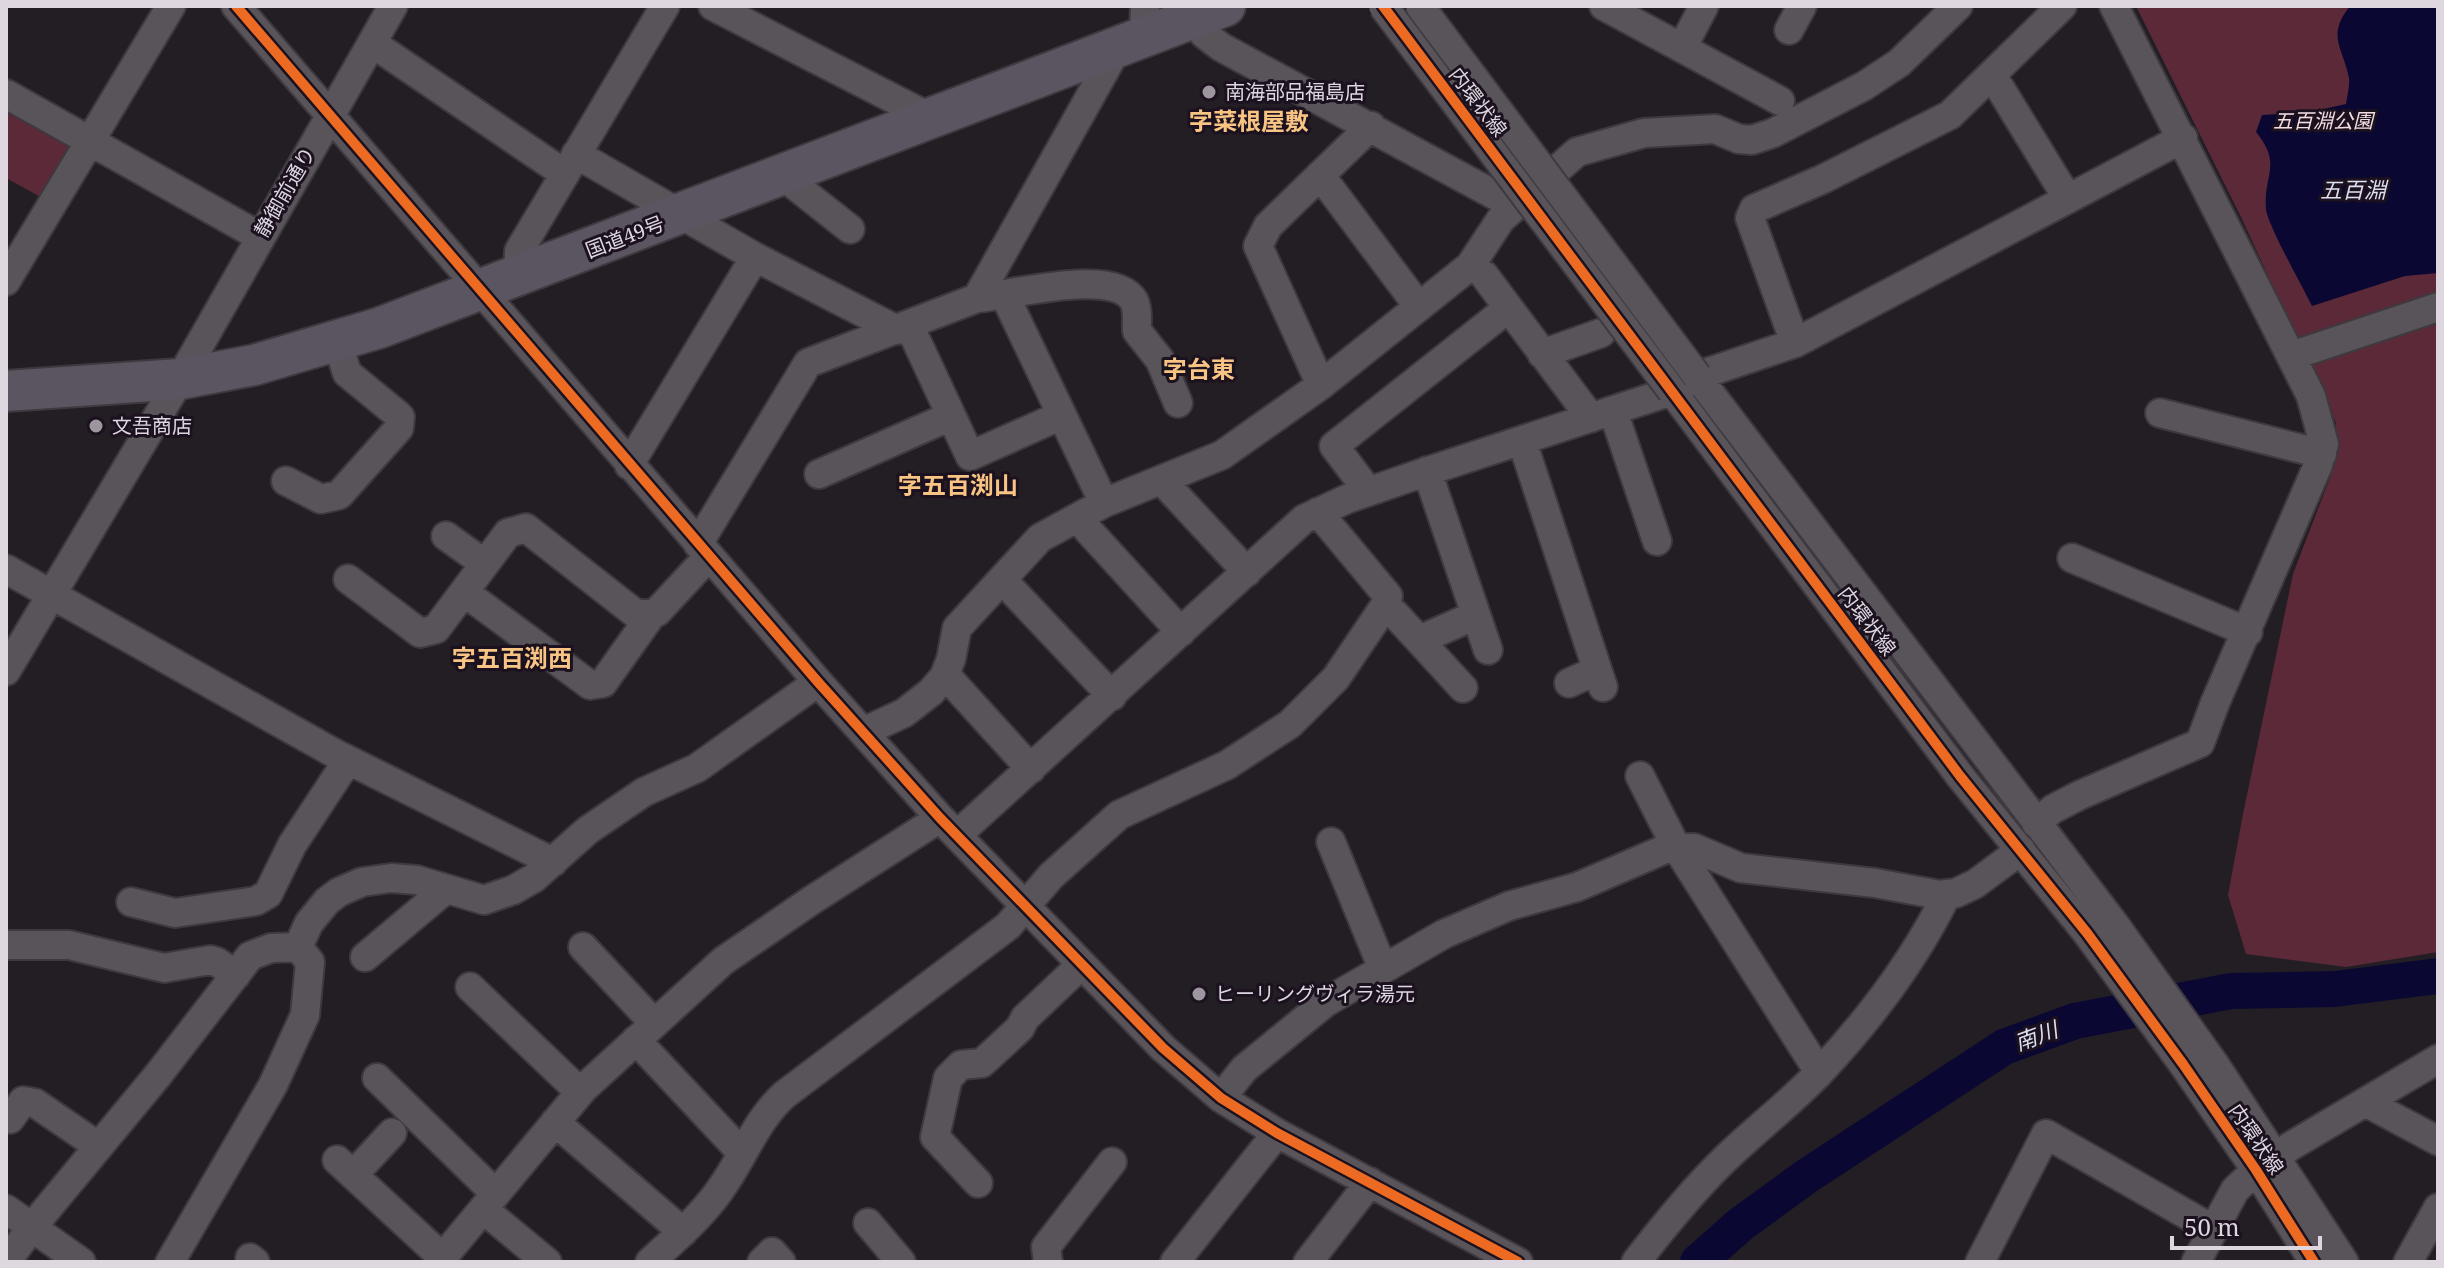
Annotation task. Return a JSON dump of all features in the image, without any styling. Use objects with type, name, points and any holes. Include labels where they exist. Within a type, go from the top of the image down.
[{"type":"highway","name":"国道49号","points":[[6,391],[180,379],[254,365],[379,328],[933,119],[1136,29],[1210,12]]},
{"type":"street","points":[[6,281],[171,6]]},
{"type":"street","points":[[236,6],[818,682],[948,826],[1187,1072],[1221,1098],[1277,1133],[1518,1262]]},
{"type":"street","name":"静御前通り","points":[[6,671],[180,379],[393,6]]},
{"type":"street","points":[[518,278],[519,251],[665,6]]},
{"type":"street","points":[[713,6],[933,119]]},
{"type":"street","name":"内環状線","points":[[1383,6],[1960,776],[2021,850],[2183,1064],[2344,1262]]},
{"type":"street","name":"内環状線","points":[[1420,6],[2131,948],[2211,1060],[2314,1262]]},
{"type":"street","points":[[1604,6],[1780,101]]},
{"type":"street","points":[[1682,48],[1704,6]]},
{"type":"street","points":[[863,732],[904,713],[931,692],[944,677],[957,628],[1040,538],[1104,503],[1222,455],[1321,385],[1470,266],[1501,219],[1577,152],[1644,133],[1715,129],[1739,139],[1752,140],[1773,133],[1864,86],[1899,63],[1958,6]]},
{"type":"street","points":[[1795,343],[1750,218],[1754,209],[1939,122],[1960,107],[2062,6]]},
{"type":"street","points":[[2036,823],[2053,809],[2080,795],[2200,743],[2324,444],[2311,396],[2114,6]]},
{"type":"street","points":[[1210,12],[1204,34],[1221,47],[1515,206]]},
{"type":"street","points":[[991,297],[1136,29]]},
{"type":"street","points":[[372,43],[570,164],[903,327],[970,456],[1062,415]]},
{"type":"street","points":[[1992,75],[2068,199]]},
{"type":"street","points":[[6,94],[259,236]]},
{"type":"street","points":[[1321,385],[1258,246],[1268,226],[1371,126]]},
{"type":"street","points":[[392,1133],[345,1168],[441,1260],[580,1092],[723,961],[763,932],[948,826],[1031,769],[1304,519],[1368,491],[1672,391],[1697,376],[1795,343],[2183,138]]},
{"type":"street","points":[[1320,175],[1419,307]]},
{"type":"street","points":[[783,176],[850,229]]},
{"type":"street","points":[[629,465],[755,257]]},
{"type":"street","points":[[1484,275],[1542,354],[1602,415],[1657,541]]},
{"type":"street","points":[[348,579],[420,633],[436,629],[508,533],[526,528],[636,614],[657,612],[703,550],[808,363],[991,297],[1066,283],[1104,285],[1120,290],[1133,298],[1138,315],[1137,331],[1160,360],[1178,403]]},
{"type":"street","points":[[991,297],[1062,415],[1104,503]]},
{"type":"street","points":[[2291,356],[2438,307]]},
{"type":"street","points":[[1368,491],[1334,446],[1507,309]]},
{"type":"street","points":[[1542,354],[1601,333]]},
{"type":"street","points":[[286,481],[321,499],[339,495],[399,428],[400,417],[347,373],[337,341]]},
{"type":"street","points":[[2160,413],[2322,454]]},
{"type":"street","points":[[819,474],[951,416]]},
{"type":"street","points":[[1522,441],[1600,679],[1569,683]]},
{"type":"street","points":[[1427,471],[1488,650]]},
{"type":"street","points":[[1168,487],[1247,572]]},
{"type":"street","points":[[650,1262],[683,1232],[719,1192],[753,1131],[768,1109],[784,1095],[1008,926],[1051,876],[1119,815],[1227,765],[1290,724],[1336,678],[1386,604],[1388,596],[1318,512]]},
{"type":"street","points":[[1087,529],[1181,632]]},
{"type":"street","points":[[446,536],[485,564]]},
{"type":"street","points":[[2072,558],[2248,632]]},
{"type":"street","points":[[6,569],[348,760],[553,862]]},
{"type":"street","points":[[1011,589],[1112,696]]},
{"type":"street","points":[[464,592],[590,685],[603,683],[652,614]]},
{"type":"street","points":[[1395,614],[1463,688]]},
{"type":"street","points":[[1419,640],[1476,615]]},
{"type":"street","points":[[951,681],[1031,769]]},
{"type":"street","points":[[298,947],[316,913],[327,901],[351,886],[391,878],[429,882],[475,898],[494,898],[523,884],[588,830],[644,792],[697,768],[818,682]]},
{"type":"street","points":[[131,902],[175,913],[256,901],[266,896],[292,845],[348,760]]},
{"type":"street","points":[[1640,776],[1675,845],[1819,1072]]},
{"type":"street","points":[[1331,842],[1383,969]]},
{"type":"street","points":[[1221,1098],[1244,1069],[1326,1002],[1444,934],[1496,911],[1577,887],[1675,845],[1701,850],[1741,868],[1875,883],[1932,894],[1947,894],[1975,884],[2021,850]]},
{"type":"street","points":[[365,957],[446,889]]},
{"type":"street","points":[[1636,1262],[1725,1159],[1755,1135],[1819,1072],[1884,997],[1915,952],[1947,894]]},
{"type":"street","points":[[6,945],[77,946],[164,968],[210,960],[236,975]]},
{"type":"street","points":[[6,1262],[250,956],[271,948],[298,947]]},
{"type":"street","points":[[170,1262],[273,1085],[305,1015],[310,962],[298,947]]},
{"type":"street","points":[[583,947],[645,1032],[742,1153]]},
{"type":"street","points":[[978,1183],[935,1137],[948,1078],[961,1065],[982,1063],[1081,965]]},
{"type":"street","points":[[470,987],[580,1092]]},
{"type":"street","points":[[2196,1262],[2238,1185],[2265,1163],[2438,1059]]},
{"type":"street","points":[[377,1078],[547,1262]]},
{"type":"street","points":[[10,1119],[23,1101],[35,1103],[98,1146]]},
{"type":"street","points":[[2367,1103],[2438,1141]]},
{"type":"street","points":[[555,1122],[683,1232]]},
{"type":"street","points":[[1175,1262],[1277,1133]]},
{"type":"street","points":[[1980,1262],[2046,1134],[2214,1230]]},
{"type":"street","points":[[1048,1262],[1046,1247],[1112,1162]]},
{"type":"street","points":[[1308,1262],[1370,1182]]},
{"type":"street","points":[[2408,1262],[2438,1208]]},
{"type":"street","points":[[6,1209],[81,1262]]},
{"type":"street","points":[[868,1223],[901,1262]]},
{"type":"street","points":[[762,1262],[772,1252],[781,1262]]},
{"type":"green space","name":"五百淵公園","points":[[2136,6],[2438,6],[2438,952],[2346,967],[2246,954],[2228,895],[2293,574],[2331,475],[2336,423],[2241,217]]},
{"type":"green space","points":[[6,103],[78,143],[46,200],[6,178]]},
{"type":"water","name":"五百淵","points":[[2350,6],[2438,6],[2438,273],[2405,276],[2312,306],[2268,217],[2269,153],[2256,132],[2262,115],[2310,112],[2346,104],[2349,78],[2338,34],[2343,16]]},
{"type":"waterway","name":"南川","points":[[1698,1262],[1741,1224],[1807,1176],[2004,1047],[2075,1021],[2231,991],[2335,989],[2438,976]]},
{"type":"cycle path","points":[[236,6],[818,682],[940,818],[1163,1048],[1221,1098],[1277,1133],[1518,1262]]},
{"type":"cycle path","points":[[1383,6],[1960,776],[2087,933],[2183,1064],[2314,1262]]},
{"type":"place","name":"南海部品福島店","points":[[1209,92]]},
{"type":"place","name":"文吾商店","points":[[96,426]]},
{"type":"place","name":"ヒーリングヴィラ湯元","points":[[1199,994]]},
{"type":"district","name":"字菜根屋敷","points":[[1249,122]]},
{"type":"district","name":"字台東","points":[[1199,370]]},
{"type":"district","name":"字五百渕山","points":[[958,486]]},
{"type":"district","name":"字五百渕西","points":[[512,659]]}]
